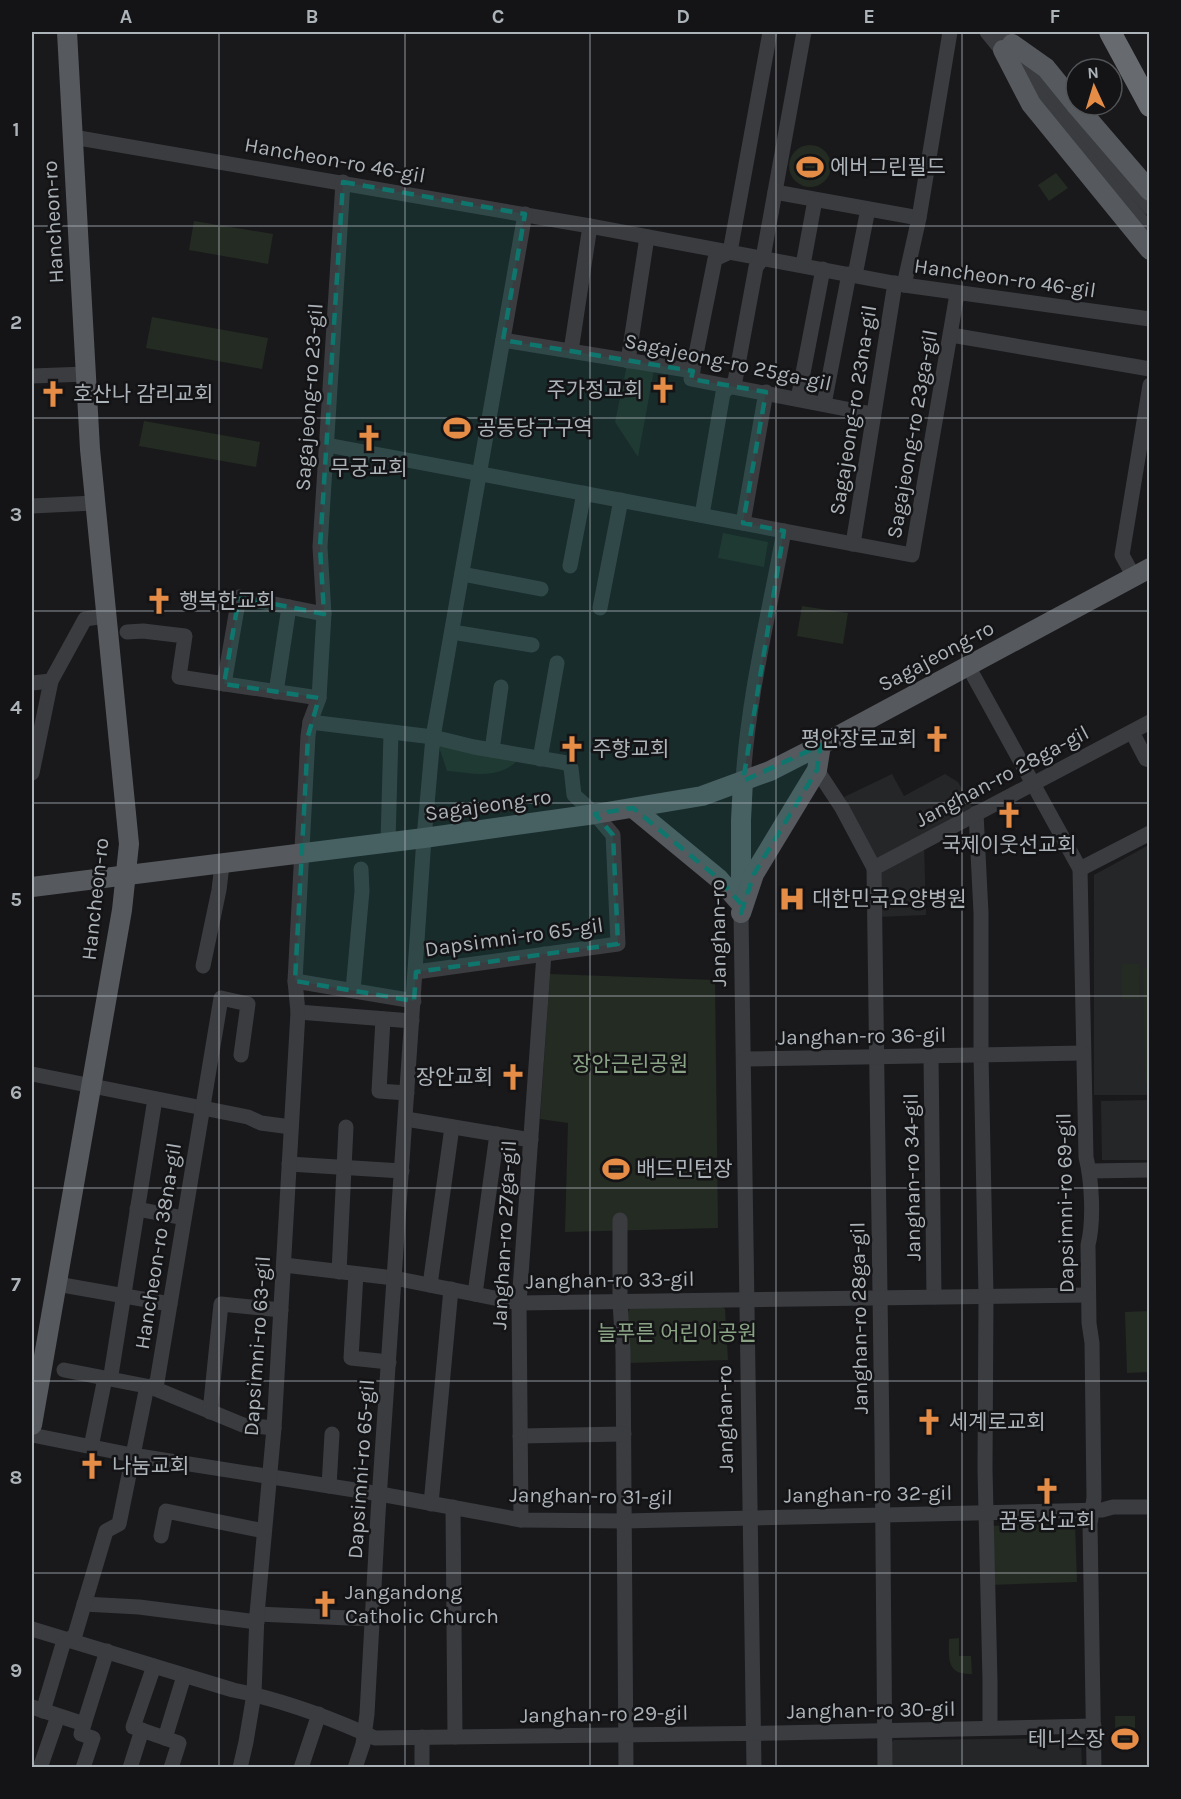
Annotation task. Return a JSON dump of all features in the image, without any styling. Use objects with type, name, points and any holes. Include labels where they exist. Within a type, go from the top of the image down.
[{"type":"highway","points":[[1110,32],[1149,105]]},
{"type":"highway","points":[[1116,32],[1149,76]]},
{"type":"main road","name":"Hancheon-ro","points":[[32,1425],[38,1352],[57,1284],[122,910],[129,844],[94,503],[67,32]]},
{"type":"main road","points":[[1006,42],[1046,68],[1064,90]]},
{"type":"main road","points":[[1006,42],[1031,104],[1149,250]]},
{"type":"main road","points":[[1086,117],[1149,191]]},
{"type":"main road","name":"Sagajeong-ro","points":[[32,887],[424,838],[595,814],[702,796],[770,771],[1142,572]]},
{"type":"main road","points":[[741,909],[754,874],[817,770],[821,745]]},
{"type":"main road","name":"Janghan-ro","points":[[741,909],[743,781]]},
{"type":"main road","points":[[633,808],[719,879],[741,909]]},
{"type":"street","points":[[693,371],[715,259],[730,252],[770,32]]},
{"type":"street","points":[[702,515],[723,393],[735,381],[756,267],[764,258],[804,32]]},
{"type":"street","name":"Sagajeong-ro 23na-gil","points":[[853,544],[873,414],[900,284],[919,218],[950,32]]},
{"type":"street","points":[[987,32],[1006,42],[1149,208]]},
{"type":"street","points":[[1006,42],[1067,133],[1149,231]]},
{"type":"street","name":"Hancheon-ro 46-gil","points":[[73,137],[525,214],[957,294],[1149,319]]},
{"type":"street","name":"Sagajeong-ro 23-gil","points":[[303,853],[310,722],[319,698],[324,614],[320,547],[343,182]]},
{"type":"street","points":[[775,192],[919,218]]},
{"type":"street","points":[[803,265],[815,200]]},
{"type":"street","points":[[824,404],[868,209]]},
{"type":"street","name":"Dapsimni-ro 65-gil","points":[[355,1767],[365,1734],[424,838],[434,737],[525,214]]},
{"type":"street","points":[[571,351],[590,226]]},
{"type":"street","points":[[628,361],[647,237]]},
{"type":"street","points":[[798,399],[823,269]]},
{"type":"street","name":"Sagajeong-ro 23ga-gil","points":[[327,445],[912,555],[957,294]]},
{"type":"street","points":[[951,335],[1149,369]]},
{"type":"street","name":"Sagajeong-ro 25ga-gil","points":[[503,340],[693,371],[691,380],[873,414]]},
{"type":"street","points":[[32,376],[86,374]]},
{"type":"street","points":[[1142,572],[1122,555],[1149,385]]},
{"type":"street","points":[[743,523],[766,393]]},
{"type":"street","points":[[570,566],[584,493]]},
{"type":"street","points":[[600,609],[621,500]]},
{"type":"street","points":[[32,506],[94,503]]},
{"type":"street","points":[[743,781],[757,675],[784,531]]},
{"type":"street","points":[[462,574],[542,590]]},
{"type":"street","points":[[224,684],[238,597],[324,614]]},
{"type":"street","points":[[276,692],[289,607]]},
{"type":"street","points":[[32,773],[51,681],[85,619],[105,616]]},
{"type":"street","points":[[126,632],[143,631],[185,636],[179,677],[319,698]]},
{"type":"street","points":[[452,632],[532,645]]},
{"type":"street","points":[[540,759],[557,663]]},
{"type":"street","name":"Dapsimni-ro 69-gil","points":[[968,666],[1080,869],[1086,1157],[1089,1171],[1088,1294],[1092,1343],[1094,1498],[1097,1510],[1090,1524],[1094,1767]]},
{"type":"street","points":[[32,683],[51,681]]},
{"type":"street","points":[[492,750],[501,687]]},
{"type":"street","points":[[310,722],[434,737],[567,763],[571,768],[574,795],[595,814]]},
{"type":"street","name":"Janghan-ro 28ga-gil","points":[[874,868],[1149,722]]},
{"type":"street","points":[[1131,732],[1146,759],[1149,760]]},
{"type":"street","points":[[388,842],[391,733]]},
{"type":"street","name":"Janghan-ro 28ga-gil","points":[[817,770],[842,808],[874,868],[885,1767]]},
{"type":"street","points":[[976,813],[981,913],[990,1728]]},
{"type":"street","name":"Dapsimni-ro 65-gil","points":[[416,972],[618,944],[613,835],[595,814]]},
{"type":"street","points":[[1080,869],[1149,833]]},
{"type":"street","name":"Dapsimni-ro 63-gil","points":[[240,1767],[254,1694],[257,1618],[274,1428],[298,1012],[295,981],[303,853]]},
{"type":"street","points":[[203,966],[222,865]]},
{"type":"street","points":[[353,990],[362,891],[361,869]]},
{"type":"street","name":"Janghan-ro","points":[[741,909],[754,1767]]},
{"type":"street","name":"Janghan-ro 27ga-gil","points":[[521,1520],[519,1303],[543,954]]},
{"type":"street","points":[[295,981],[414,1001]]},
{"type":"street","name":"Hancheon-ro 38na-gil","points":[[84,1604],[106,1531],[120,1524],[146,1391],[157,1382],[221,998],[248,1004],[241,1055]]},
{"type":"street","points":[[298,1012],[412,1021]]},
{"type":"street","points":[[383,1018],[379,1091],[407,1093]]},
{"type":"street","name":"Janghan-ro 36-gil","points":[[744,1059],[1083,1053]]},
{"type":"street","name":"Janghan-ro 34-gil","points":[[931,1056],[934,1297]]},
{"type":"street","points":[[32,1074],[248,1117],[261,1123],[291,1127]]},
{"type":"street","points":[[91,1447],[104,1383],[111,1375],[155,1099]]},
{"type":"street","points":[[406,1119],[531,1140]]},
{"type":"street","points":[[339,1272],[346,1127]]},
{"type":"street","points":[[430,1285],[452,1127]]},
{"type":"street","points":[[475,1294],[497,1134]]},
{"type":"street","points":[[289,1164],[402,1171]]},
{"type":"street","points":[[1089,1171],[1149,1170]]},
{"type":"street","points":[[137,1209],[184,1218]]},
{"type":"street","points":[[620,1220],[626,1767]]},
{"type":"street","name":"Janghan-ro 33-gil","points":[[284,1265],[394,1278],[519,1303],[747,1300]]},
{"type":"street","points":[[356,1274],[351,1358],[389,1362]]},
{"type":"street","points":[[57,1284],[170,1304]]},
{"type":"street","points":[[431,1504],[451,1289]]},
{"type":"street","points":[[747,1300],[1088,1294]]},
{"type":"street","points":[[210,1412],[221,1304],[281,1310]]},
{"type":"street","points":[[64,1370],[151,1388],[243,1425],[274,1428]]},
{"type":"street","points":[[329,1486],[332,1434]]},
{"type":"street","points":[[520,1436],[624,1434]]},
{"type":"street","name":"Janghan-ro 31-gil","points":[[32,1435],[132,1455],[380,1494],[521,1520],[624,1521],[750,1517]]},
{"type":"street","name":"Janghan-ro 32-gil","points":[[750,1517],[1149,1507]]},
{"type":"street","points":[[453,1508],[455,1737]]},
{"type":"street","name":"Janghan-ro 32-gil","points":[[1097,1510],[1112,1515],[1149,1516]]},
{"type":"street","points":[[160,1536],[166,1511],[264,1531]]},
{"type":"street","points":[[84,1724],[37,1709],[63,1644],[75,1635],[84,1604],[257,1618],[372,1619]]},
{"type":"street","name":"Janghan-ro 29-gil","points":[[32,1629],[184,1676],[319,1714],[375,1738],[754,1733]]},
{"type":"street","points":[[83,1767],[93,1738],[81,1734],[107,1651]]},
{"type":"street","points":[[130,1767],[153,1666]]},
{"type":"street","points":[[171,1767],[172,1741],[184,1676]]},
{"type":"street","points":[[301,1767],[319,1714]]},
{"type":"street","points":[[40,1767],[58,1716]]},
{"type":"street","name":"Janghan-ro 30-gil","points":[[754,1733],[1094,1726]]},
{"type":"street","points":[[137,1729],[172,1741]]},
{"type":"street","points":[[422,1737],[422,1767]]},
{"type":"highlighted area","points":[[343,182],[525,214],[503,340],[693,371],[691,379],[766,392],[743,523],[784,531],[743,781],[821,745],[817,770],[754,874],[741,913],[741,904],[719,879],[633,808],[595,814],[613,835],[618,944],[416,972],[414,1001],[295,981],[308,736],[319,698],[224,684],[239,597],[324,614],[320,547]]},
{"type":"shaded area","points":[[892,774],[904,796],[945,774],[958,782],[973,808],[924,845],[926,915],[879,917],[877,862],[844,797]]},
{"type":"shaded area","points":[[1149,845],[1149,1095],[1094,1095],[1094,875]]},
{"type":"shaded area","points":[[1149,1100],[1149,1160],[1102,1160],[1101,1101]]},
{"type":"shaded area","points":[[1078,1738],[1081,1741],[1082,1767],[892,1767],[891,1743],[894,1740]]},
{"type":"green space","name":"에버그린필드","points":[[810,145],[818,146],[825,151],[830,158],[830,174],[825,181],[818,186],[810,187],[802,186],[795,181],[790,174],[789,166],[790,158],[795,151],[802,146]]},
{"type":"green space","points":[[1056,173],[1068,188],[1049,201],[1038,185]]},
{"type":"green space","points":[[194,221],[273,234],[268,264],[189,250]]},
{"type":"green space","points":[[152,317],[268,338],[262,369],[146,348]]},
{"type":"green space","points":[[627,365],[654,370],[638,457],[615,422]]},
{"type":"green space","points":[[144,421],[260,442],[256,467],[139,446]]},
{"type":"green space","points":[[723,533],[768,542],[764,567],[718,558]]},
{"type":"green space","points":[[802,606],[848,613],[843,644],[797,636]]},
{"type":"green space","points":[[438,744],[520,758],[504,770],[495,773],[447,771]]},
{"type":"green space","points":[[1122,964],[1139,964],[1139,999],[1122,999]]},
{"type":"green space","points":[[1143,968],[1149,968],[1149,1083],[1145,1083]]},
{"type":"green space","name":"장안근린공원","points":[[550,974],[715,980],[718,1228],[565,1232],[568,1123],[540,1119]]},
{"type":"green space","name":"늘푸른 어린이공원","points":[[719,1304],[725,1309],[728,1360],[628,1363],[627,1313],[632,1306]]},
{"type":"green space","points":[[1149,1311],[1149,1372],[1127,1373],[1125,1312]]},
{"type":"green space","points":[[1075,1523],[1077,1582],[990,1585],[988,1526]]},
{"type":"green space","points":[[959,1638],[959,1656],[971,1656],[972,1674],[957,1672],[949,1659],[949,1639]]},
{"type":"green space","name":"테니스장","points":[[1115,1716],[1135,1716],[1135,1746],[1116,1747]]},
{"type":"place","name":"에버그린필드","points":[[810,167]]},
{"type":"place","name":"주가정교회","points":[[663,390]]},
{"type":"place","name":"호산나 감리교회","points":[[53,394]]},
{"type":"place","name":"공동당구구역","points":[[457,428]]},
{"type":"place","name":"무궁교회","points":[[369,438]]},
{"type":"place","name":"행복한교회","points":[[159,601]]},
{"type":"place","name":"평안장로교회","points":[[937,739]]},
{"type":"place","name":"주향교회","points":[[572,749]]},
{"type":"place","name":"국제이웃선교회","points":[[1009,815]]},
{"type":"place","name":"대한민국요양병원","points":[[792,899]]},
{"type":"place","name":"장안교회","points":[[513,1077]]},
{"type":"place","name":"배드민턴장","points":[[616,1169]]},
{"type":"place","name":"세계로교회","points":[[929,1422]]},
{"type":"place","name":"나눔교회","points":[[92,1466]]},
{"type":"place","name":"꿈동산교회","points":[[1047,1491]]},
{"type":"place","name":"Jangandong Catholic Church","points":[[325,1604]]},
{"type":"place","name":"테니스장","points":[[1125,1739]]}]
